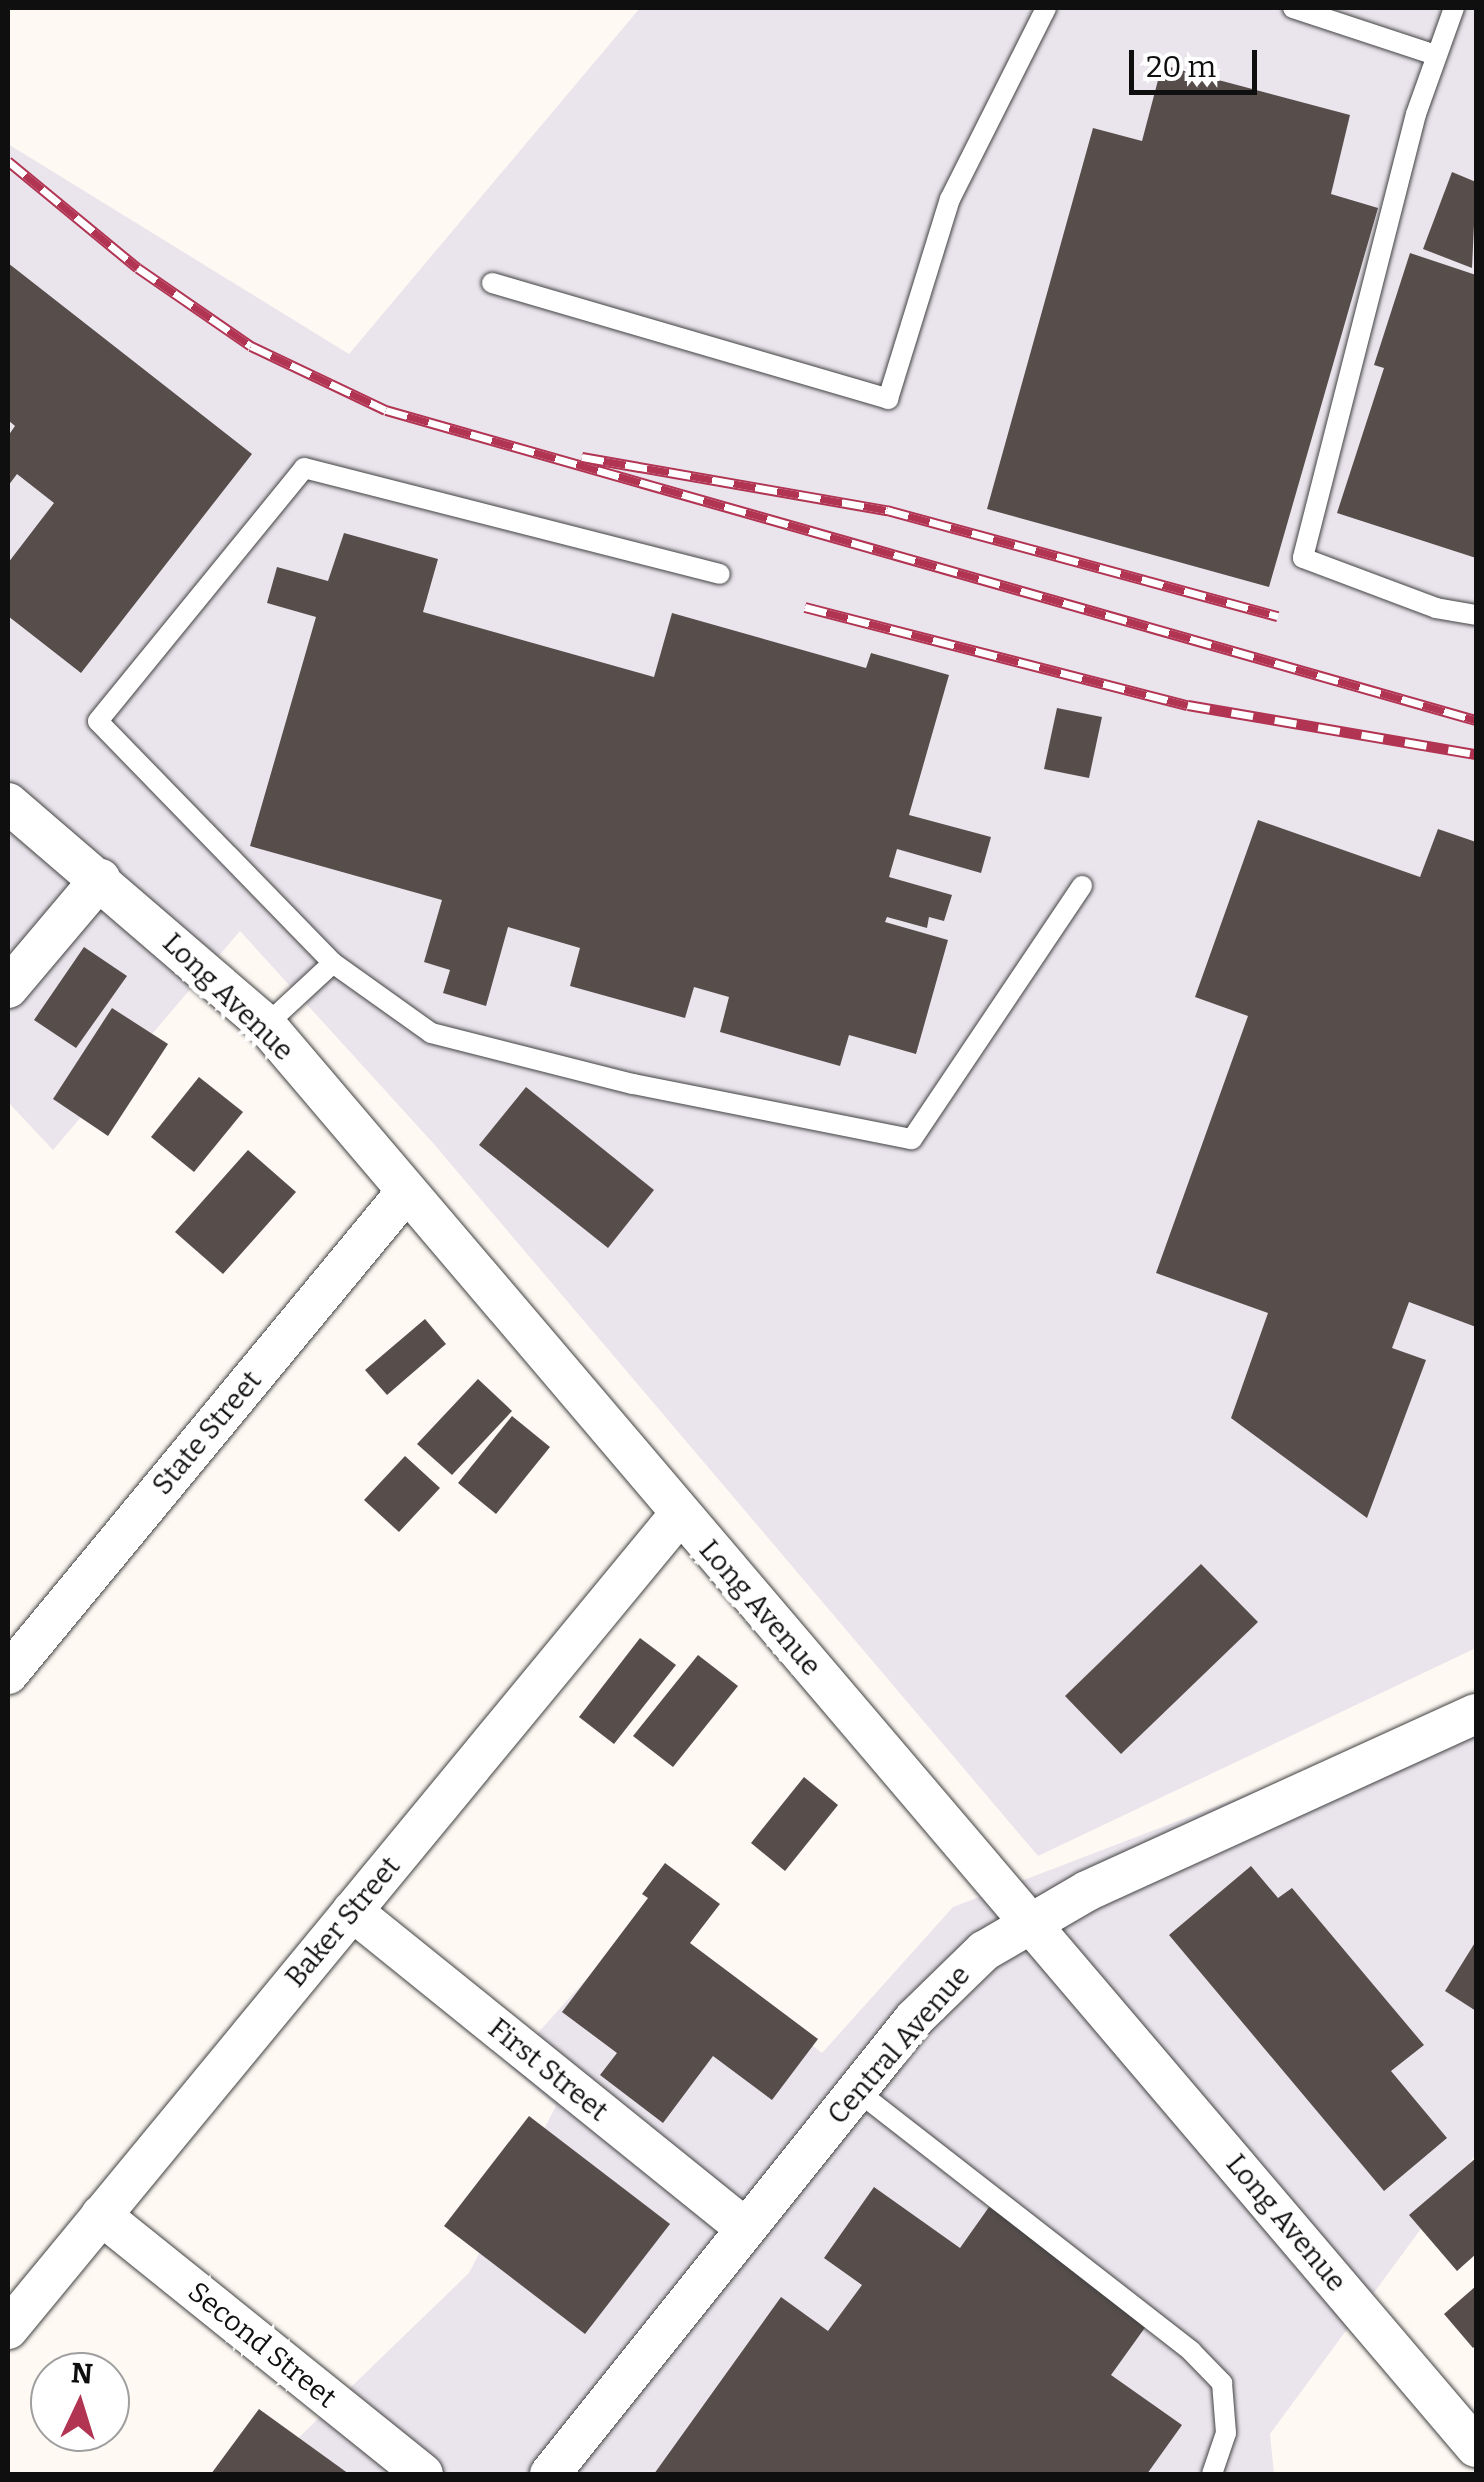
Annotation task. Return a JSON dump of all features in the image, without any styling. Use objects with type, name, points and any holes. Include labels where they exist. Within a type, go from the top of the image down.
[{"type":"street","name":"Long Avenue","points":[[8,804],[266,1024],[1476,2448]]},
{"type":"street","points":[[8,988],[100,879]]},
{"type":"street","name":"State Street","points":[[8,1674],[406,1192]]},
{"type":"street","name":"Baker Street","points":[[8,2328],[680,1515]]},
{"type":"street","name":"Central Avenue","points":[[561,2470],[745,2228],[856,2090],[949,1983],[1030,1921],[1476,1714]]},
{"type":"street","name":"First Street","points":[[352,1912],[745,2228]]},
{"type":"street","name":"Second Street","points":[[102,2215],[424,2474]]},
{"type":"lane","points":[[492,283],[888,399],[950,200],[1046,8]]},
{"type":"lane","points":[[1293,8],[1435,56]]},
{"type":"lane","points":[[1454,8],[1435,56],[1303,558],[1436,608],[1476,614]]},
{"type":"lane","points":[[720,574],[304,468],[98,720],[333,963],[432,1033],[634,1084],[912,1139],[1082,886]]},
{"type":"lane","points":[[266,1024],[333,963]]},
{"type":"lane","points":[[856,2090],[1191,2351],[1222,2383],[1226,2433],[1212,2474]]},
{"type":"shaded area","points":[[640,8],[1476,8],[1476,1648],[1038,1856],[433,1143],[240,931],[53,1150],[8,1102],[8,144],[349,354]]},
{"type":"shaded area","points":[[1476,1707],[1476,2154],[1270,2434],[1274,2474],[261,2474],[469,2273],[556,2106],[509,2065],[644,1915],[822,2053],[953,1907]]},
{"type":"building","points":[[1162,65],[1350,115],[1331,194],[1378,208],[1269,587],[987,509],[1093,128],[1142,141]]},
{"type":"building","points":[[1452,172],[1476,182],[1472,268],[1423,249]]},
{"type":"building","points":[[1410,253],[1476,275],[1476,558],[1337,513],[1384,368],[1374,365]]},
{"type":"building","points":[[8,263],[252,454],[81,673],[8,616],[8,563],[54,503],[17,474],[8,486],[8,436],[15,426],[8,420]]},
{"type":"building","points":[[344,533],[438,559],[423,612],[654,677],[672,613],[866,668],[871,653],[949,675],[909,815],[991,837],[981,873],[897,849],[889,877],[952,895],[944,921],[929,917],[927,928],[887,917],[885,922],[948,940],[916,1054],[849,1035],[840,1066],[720,1032],[729,997],[694,987],[685,1018],[570,986],[580,948],[508,927],[486,1006],[443,993],[450,970],[424,962],[442,900],[250,846],[316,617],[267,603],[277,567],[328,581]]},
{"type":"building","points":[[1057,708],[1102,717],[1089,778],[1044,769]]},
{"type":"building","points":[[1258,820],[1420,877],[1438,829],[1476,842],[1476,1327],[1409,1302],[1392,1348],[1426,1360],[1367,1518],[1231,1418],[1268,1313],[1156,1273],[1248,1016],[1195,997]]},
{"type":"building","points":[[84,947],[127,976],[76,1048],[34,1020]]},
{"type":"building","points":[[112,1008],[168,1044],[108,1136],[53,1099]]},
{"type":"building","points":[[199,1077],[243,1112],[194,1172],[151,1137]]},
{"type":"building","points":[[526,1087],[654,1190],[608,1248],[479,1145]]},
{"type":"building","points":[[248,1150],[296,1192],[223,1274],[175,1232]]},
{"type":"building","points":[[425,1319],[446,1344],[387,1395],[365,1370]]},
{"type":"building","points":[[478,1379],[512,1411],[452,1475],[417,1444]]},
{"type":"building","points":[[512,1416],[550,1447],[496,1514],[458,1483]]},
{"type":"building","points":[[405,1456],[440,1488],[399,1532],[364,1500]]},
{"type":"building","points":[[1201,1564],[1258,1622],[1121,1754],[1065,1696]]},
{"type":"building","points":[[640,1638],[676,1665],[614,1744],[579,1717]]},
{"type":"building","points":[[698,1655],[738,1686],[673,1767],[633,1736]]},
{"type":"building","points":[[804,1777],[838,1805],[785,1871],[751,1843]]},
{"type":"building","points":[[665,1863],[720,1904],[690,1943],[818,2039],[772,2100],[713,2056],[663,2123],[600,2075],[617,2053],[562,2012],[648,1898],[642,1894]]},
{"type":"building","points":[[1251,1866],[1278,1898],[1292,1888],[1424,2045],[1391,2071],[1447,2138],[1384,2191],[1169,1935]]},
{"type":"building","points":[[1476,1941],[1476,2011],[1445,1991]]},
{"type":"building","points":[[529,2116],[670,2224],[585,2334],[444,2226]]},
{"type":"building","points":[[1476,2158],[1476,2254],[1457,2271],[1409,2215]]},
{"type":"building","points":[[874,2187],[960,2248],[989,2207],[1149,2322],[1111,2375],[1182,2425],[1147,2474],[654,2474],[781,2297],[828,2331],[862,2285],[824,2258]]},
{"type":"building","points":[[1476,2286],[1476,2345],[1473,2348],[1444,2314]]},
{"type":"building","points":[[259,2409],[349,2474],[211,2474]]},
{"type":"railway","points":[[8,161],[138,268],[251,346],[386,410],[1476,720]]},
{"type":"railway","points":[[582,457],[887,510],[1278,616]]},
{"type":"railway","points":[[805,607],[1188,705],[1476,754]]}]
